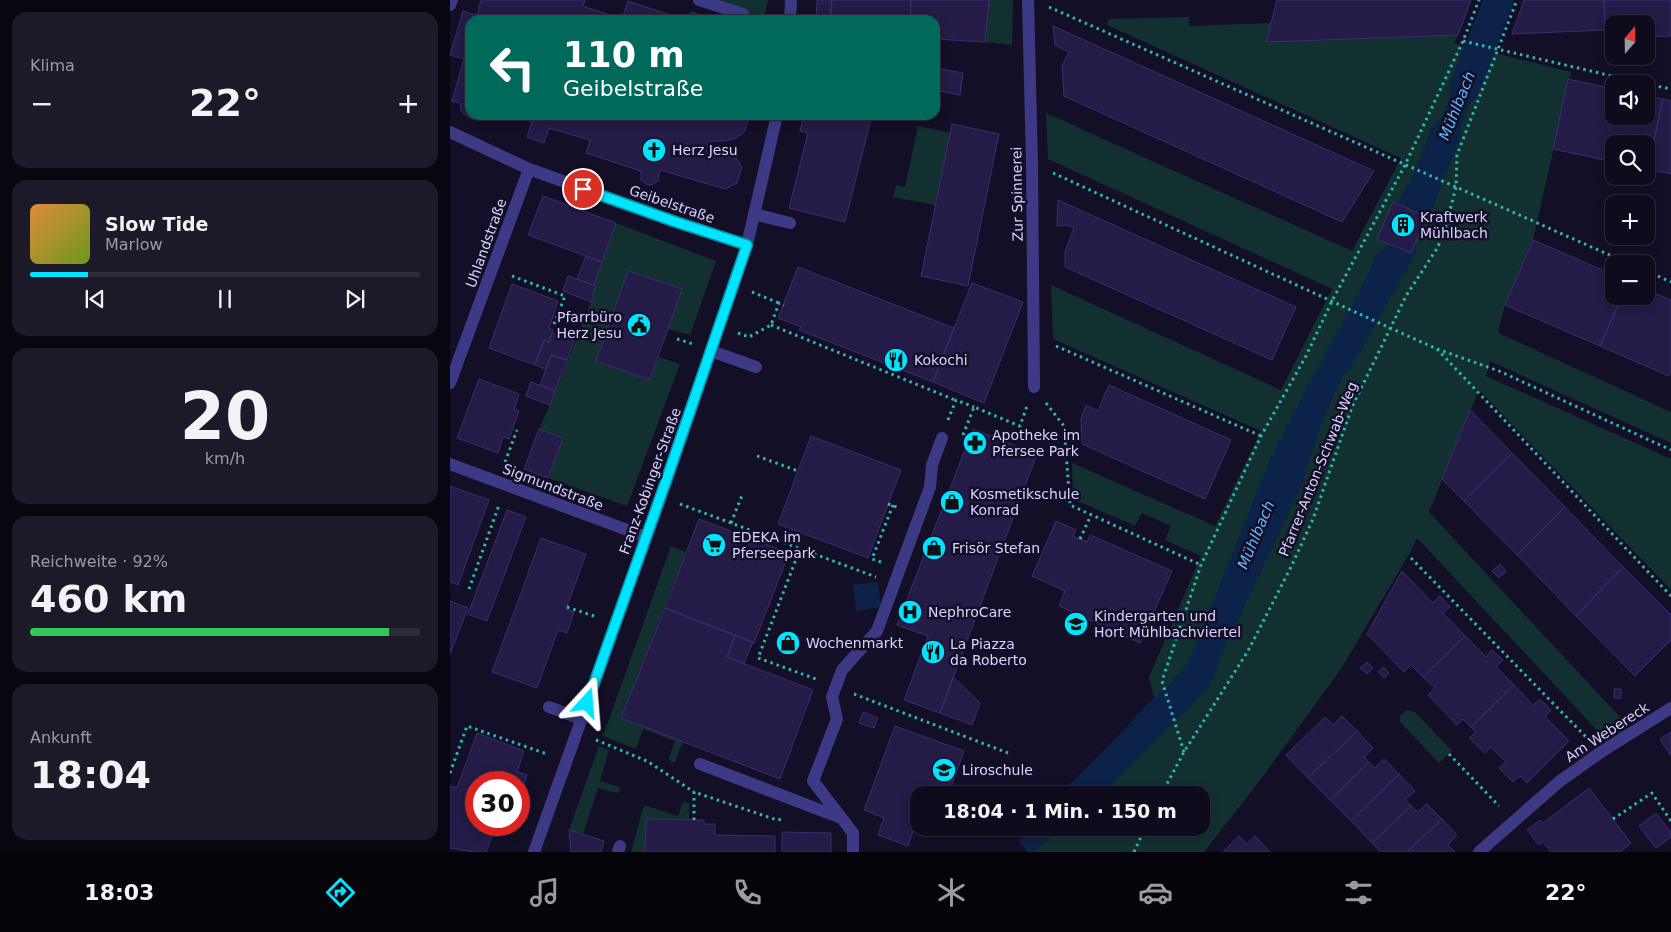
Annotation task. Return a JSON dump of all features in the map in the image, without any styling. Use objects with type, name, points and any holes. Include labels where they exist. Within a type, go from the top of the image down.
[{"type":"street","points":[[450,5],[452,0]]},
{"type":"street","points":[[699,0],[743,14]]},
{"type":"street","points":[[790,15],[791,0]]},
{"type":"street","name":"Zur Spinnerei","points":[[1028,0],[1034,387]]},
{"type":"street","name":"Franz-Kobinger-Straße","points":[[534,852],[661,496],[747,245],[776,120]]},
{"type":"street","name":"Geibelstraße","points":[[450,132],[529,169],[673,221],[747,245]]},
{"type":"street","name":"Uhlandstraße","points":[[450,383],[529,169]]},
{"type":"street","points":[[754,214],[790,224]]},
{"type":"street","points":[[711,351],[756,367]]},
{"type":"street","points":[[853,852],[853,833],[813,781],[837,719],[832,697],[842,670],[877,631],[930,487],[932,465],[942,438]]},
{"type":"street","name":"Sigmundstraße","points":[[450,464],[646,537]]},
{"type":"street","points":[[549,707],[581,719]]},
{"type":"street","name":"Am Webereck","points":[[1479,852],[1560,781],[1601,752],[1671,708]]},
{"type":"street","points":[[700,764],[841,818]]},
{"type":"path","points":[[1184,752],[1162,681],[1201,565],[1261,436],[1306,356],[1332,301],[1404,165],[1463,41],[1479,0]]},
{"type":"path","name":"Pfarrer-Anton-Schwab-Weg","points":[[1166,786],[1184,752],[1248,651],[1291,567],[1313,519],[1352,407],[1406,296],[1438,247],[1456,187],[1457,155],[1517,0]]},
{"type":"path","points":[[1042,4],[1610,255]]},
{"type":"path","points":[[1463,41],[1607,75]]},
{"type":"path","points":[[1655,86],[1671,90]]},
{"type":"path","points":[[1032,164],[1390,328],[1499,371],[1671,450]]},
{"type":"path","points":[[492,268],[565,296],[554,324]]},
{"type":"path","points":[[1655,275],[1671,282]]},
{"type":"path","points":[[768,299],[784,305]]},
{"type":"path","points":[[749,337],[771,325],[779,303]]},
{"type":"path","points":[[771,325],[1020,426],[1034,387]]},
{"type":"path","points":[[1034,336],[1261,436]]},
{"type":"path","points":[[1437,348],[1671,596]]},
{"type":"path","points":[[1034,387],[1064,426],[1070,505],[1201,565]]},
{"type":"path","points":[[956,400],[942,438],[960,445],[974,407]]},
{"type":"path","points":[[469,589],[517,430]]},
{"type":"path","points":[[757,456],[798,471]]},
{"type":"path","points":[[731,523],[743,494]]},
{"type":"path","points":[[661,496],[894,584]]},
{"type":"path","points":[[881,562],[872,559],[890,505],[901,508]]},
{"type":"path","points":[[1080,539],[1091,515]]},
{"type":"path","points":[[1411,558],[1601,752]]},
{"type":"path","points":[[567,606],[615,623]]},
{"type":"path","points":[[450,773],[467,726],[566,761]]},
{"type":"path","points":[[576,733],[647,761],[694,792]]},
{"type":"path","points":[[957,733],[1008,753]]},
{"type":"path","points":[[1449,754],[1513,821]]},
{"type":"path","points":[[1613,819],[1652,793],[1671,822]]},
{"type":"path","points":[[1134,852],[1141,836]]},
{"type":"green space","points":[[706,0],[768,0],[765,15],[754,15]]},
{"type":"green space","points":[[989,0],[1013,0],[1012,45],[985,42]]},
{"type":"green space","points":[[1189,17],[1189,26],[1271,23],[1458,35],[1454,43],[1571,72],[1533,240],[1505,305],[1498,333],[1671,412],[1671,443],[1490,361],[1486,376],[1671,459],[1671,590],[1479,390],[1429,512],[1633,731],[1611,745],[1417,538],[1341,669],[1255,787],[1204,852],[1028,852],[1019,842],[1025,836],[1210,836],[1210,786],[1071,786],[1154,698],[1149,677],[1201,556],[1165,540],[1171,526],[1142,513],[1135,526],[1073,499],[1072,463],[1215,526],[1261,431],[1053,339],[1051,285],[1281,390],[1332,289],[1048,159],[1046,113],[1352,251],[1401,158],[1107,25],[1109,19]]},
{"type":"green space","points":[[918,126],[951,133],[935,205],[893,197],[896,185],[905,187]]},
{"type":"green space","points":[[616,223],[716,261],[690,335],[668,329],[682,289],[628,271],[596,361],[650,379],[659,357],[680,364],[627,506],[548,478],[563,438],[539,429],[591,302],[596,286],[594,285]]},
{"type":"green space","points":[[671,546],[686,552],[621,718],[683,742],[675,762],[671,762],[669,758],[675,741],[643,729],[636,749],[603,736]]},
{"type":"green space","points":[[1406,710],[1415,712],[1452,751],[1439,763],[1400,722],[1400,716]]},
{"type":"green space","points":[[599,746],[609,750],[600,781],[619,787],[620,791],[616,793],[598,788],[583,834],[569,830]]},
{"type":"green space","points":[[683,802],[689,803],[689,820],[646,819],[645,852],[631,852],[644,805],[678,816]]},
{"type":"water","points":[[1490,0],[1510,0],[1494,42],[1475,38]]},
{"type":"water","points":[[1472,48],[1490,52],[1442,175],[1418,165],[1429,145]]},
{"type":"water","points":[[1414,174],[1438,185],[1426,217],[1397,204]]},
{"type":"water","points":[[1379,249],[1401,273],[1382,311],[1356,299]]},
{"type":"water","points":[[1347,317],[1370,328],[1341,379],[1324,418],[1301,487],[1204,692],[1183,715],[1173,678],[1186,669],[1268,464],[1305,391]]},
{"type":"water","points":[[878,582],[881,607],[856,611],[853,585]]},
{"type":"water","points":[[1155,696],[1165,731],[1105,786],[1071,786]]},
{"type":"water","points":[[1025,836],[1052,836],[1034,852],[1028,852],[1019,842]]},
{"type":"building","points":[[481,0],[585,0],[583,6],[610,15],[477,15]]},
{"type":"building","points":[[817,0],[832,0],[830,15],[816,15]]},
{"type":"building","points":[[832,0],[911,0],[910,15],[830,15]]},
{"type":"building","points":[[911,0],[989,0],[985,42],[940,39],[940,15],[910,15]]},
{"type":"building","points":[[1277,0],[1471,0],[1458,35],[1266,42]]},
{"type":"building","points":[[1524,0],[1604,0],[1605,30],[1512,34]]},
{"type":"building","points":[[1604,0],[1671,0],[1671,36],[1655,37],[1655,15],[1605,15],[1605,30]]},
{"type":"building","points":[[628,1],[671,15],[623,15]]},
{"type":"building","points":[[463,11],[477,15],[465,15],[465,114],[461,111],[460,103],[452,101],[464,59],[450,55]]},
{"type":"building","points":[[693,12],[699,15],[687,15]]},
{"type":"building","points":[[1053,26],[1374,171],[1342,222],[1064,96],[1062,66],[1069,52],[1055,45]]},
{"type":"building","points":[[940,69],[963,73],[960,95],[940,91]]},
{"type":"building","points":[[1568,79],[1605,87],[1605,125],[1655,125],[1655,98],[1663,99],[1655,136],[1605,135],[1605,160],[1553,149]]},
{"type":"building","points":[[1663,99],[1671,101],[1671,174],[1655,171],[1655,136]]},
{"type":"building","name":"Herz Jesu","points":[[525,120],[748,120],[744,132],[735,139],[712,141],[710,146],[734,154],[742,167],[737,183],[725,189],[660,170],[658,181],[648,185],[641,180],[641,171],[586,153],[590,140],[549,128],[544,143],[527,137],[532,122]]},
{"type":"building","points":[[803,120],[871,120],[845,222],[789,208],[808,133],[800,131]]},
{"type":"building","points":[[952,124],[999,134],[968,286],[921,276]]},
{"type":"building","points":[[543,196],[616,223],[602,262],[528,235]]},
{"type":"building","points":[[1058,200],[1296,307],[1272,360],[1065,267],[1065,252],[1074,228],[1067,225],[1057,226]]},
{"type":"building","name":"Kraftwerk Mühlbach","points":[[1393,202],[1426,217],[1411,253],[1377,239]]},
{"type":"building","points":[[1533,240],[1605,271],[1605,305],[1618,305],[1600,346],[1505,305]]},
{"type":"building","points":[[586,256],[602,262],[594,285],[577,279]]},
{"type":"building","points":[[798,267],[954,328],[933,382],[799,330],[801,327],[778,318]]},
{"type":"building","points":[[628,271],[682,289],[650,380],[596,361]]},
{"type":"building","points":[[568,276],[596,286],[591,302],[563,291]]},
{"type":"building","points":[[972,283],[1023,302],[984,403],[933,382]]},
{"type":"building","points":[[512,284],[558,301],[549,328],[553,330],[549,342],[544,340],[535,365],[489,348]]},
{"type":"building","points":[[1655,294],[1671,300],[1671,371],[1669,376],[1600,346],[1618,305],[1655,305]]},
{"type":"building","points":[[552,333],[574,341],[567,360],[551,355],[546,369],[535,365],[544,340],[549,342]]},
{"type":"building","points":[[551,355],[567,360],[555,391],[540,385]]},
{"type":"building","points":[[479,379],[519,394],[514,410],[519,411],[509,439],[503,437],[498,453],[457,438]]},
{"type":"building","points":[[531,382],[555,391],[550,405],[526,396]]},
{"type":"building","points":[[1109,385],[1231,440],[1205,499],[1082,444],[1081,419],[1086,405],[1098,411]]},
{"type":"building","points":[[1470,410],[1512,453],[1464,501],[1442,479]]},
{"type":"building","points":[[539,429],[563,438],[548,478],[524,469]]},
{"type":"building","points":[[973,429],[1037,454],[940,713],[904,700],[928,636],[897,625]]},
{"type":"building","points":[[811,436],[901,470],[868,558],[778,524]]},
{"type":"building","points":[[1512,453],[1565,507],[1517,555],[1464,501]]},
{"type":"building","points":[[450,486],[489,500],[458,585],[450,582]]},
{"type":"building","points":[[1565,507],[1623,567],[1576,616],[1517,555]]},
{"type":"building","points":[[507,510],[526,517],[487,621],[468,614]]},
{"type":"building","points":[[699,519],[789,553],[754,643],[665,608]]},
{"type":"building","points":[[1056,521],[1076,530],[1073,536],[1087,542],[1090,535],[1172,571],[1140,643],[1059,606],[1065,591],[1032,576]]},
{"type":"building","points":[[541,538],[586,554],[566,609],[574,612],[567,633],[558,630],[537,688],[492,672]]},
{"type":"building","points":[[1500,564],[1506,571],[1499,578],[1492,571]]},
{"type":"building","points":[[1623,567],[1671,615],[1671,640],[1635,676],[1576,616]]},
{"type":"building","points":[[1402,571],[1433,603],[1440,596],[1450,607],[1443,613],[1465,636],[1423,677],[1411,665],[1404,672],[1367,634]]},
{"type":"building","points":[[450,601],[468,608],[450,654]]},
{"type":"building","points":[[665,608],[735,635],[727,657],[813,690],[780,779],[621,718]]},
{"type":"building","points":[[735,635],[753,642],[744,663],[727,657]]},
{"type":"building","points":[[1465,636],[1486,657],[1492,650],[1503,660],[1496,667],[1514,685],[1471,727],[1463,719],[1457,725],[1428,695],[1435,688],[1423,677]]},
{"type":"building","points":[[1367,662],[1373,668],[1367,674],[1360,668]]},
{"type":"building","points":[[1383,667],[1389,673],[1384,678],[1378,672]]},
{"type":"building","points":[[953,677],[980,703],[972,725],[940,713]]},
{"type":"building","points":[[1514,685],[1533,705],[1540,699],[1551,710],[1545,717],[1569,741],[1527,783],[1520,776],[1513,782],[1499,768],[1506,762],[1491,747],[1485,753],[1469,738],[1476,732],[1471,727]]},
{"type":"building","points":[[1614,689],[1621,689],[1621,698],[1614,698]]},
{"type":"building","points":[[863,712],[878,718],[874,728],[859,723]]},
{"type":"building","points":[[1342,716],[1357,731],[1308,778],[1286,755],[1325,717],[1333,725]]},
{"type":"building","points":[[895,726],[964,751],[951,786],[910,786],[910,836],[912,836],[908,846],[878,835],[884,818],[864,810]]},
{"type":"building","points":[[1357,731],[1373,748],[1364,757],[1369,762],[1330,800],[1308,778]]},
{"type":"building","points":[[1671,732],[1671,755],[1670,755],[1660,739]]},
{"type":"building","points":[[477,733],[524,751],[517,771],[465,771],[465,836],[492,836],[486,852],[450,848],[450,786],[457,788]]},
{"type":"building","points":[[1384,759],[1399,774],[1351,821],[1330,800],[1369,762],[1375,768]]},
{"type":"building","points":[[1399,774],[1415,791],[1405,800],[1411,806],[1372,843],[1351,821]]},
{"type":"building","points":[[1589,788],[1631,843],[1620,852],[1551,852],[1543,842],[1539,845],[1527,830],[1540,820],[1543,823]]},
{"type":"building","points":[[1427,804],[1442,819],[1407,852],[1381,852],[1372,843],[1411,806],[1418,812]]},
{"type":"building","points":[[1656,813],[1671,832],[1671,837],[1656,848],[1639,826]]},
{"type":"building","points":[[646,819],[704,820],[704,824],[715,824],[715,835],[775,836],[775,852],[645,852]]},
{"type":"building","points":[[1442,819],[1457,835],[1448,845],[1455,852],[1407,852]]},
{"type":"building","points":[[569,830],[604,841],[601,852],[571,852]]},
{"type":"building","points":[[782,832],[831,833],[831,852],[782,852]]},
{"type":"building","points":[[1239,836],[1247,844],[1255,836],[1270,852],[1223,852]]},
{"type":"waterway","name":"Mühlbach","points":[[1464,88],[1499,0]]},
{"type":"waterway","name":"Mühlbach","points":[[1415,212],[1446,133]]},
{"type":"waterway","name":"Mühlbach","points":[[1339,359],[1401,249]]},
{"type":"waterway","name":"Mühlbach","points":[[1089,786],[1197,678],[1203,665]]},
{"type":"place","name":"Herz Jesu","points":[[654,150]]},
{"type":"place","name":"Kraftwerk Mühlbach","points":[[1403,225]]},
{"type":"place","name":"Pfarrbüro Herz Jesu","points":[[639,325]]},
{"type":"place","name":"Kokochi","points":[[896,360]]},
{"type":"place","name":"Apotheke im Pfersee Park","points":[[975,443]]},
{"type":"place","name":"Kosmetikschule Konrad","points":[[952,502]]},
{"type":"place","name":"EDEKA im Pferseepark","points":[[714,545]]},
{"type":"place","name":"Frisör Stefan","points":[[934,548]]},
{"type":"place","name":"NephroCare","points":[[910,612]]},
{"type":"place","name":"Kindergarten und Hort Mühlbachviertel","points":[[1076,624]]},
{"type":"place","name":"Wochenmarkt","points":[[788,643]]},
{"type":"place","name":"La Piazza da Roberto","points":[[933,652]]},
{"type":"place","name":"Liroschule","points":[[944,770]]},
{"type":"route","points":[[583,189],[747,245],[587,703]]}]
